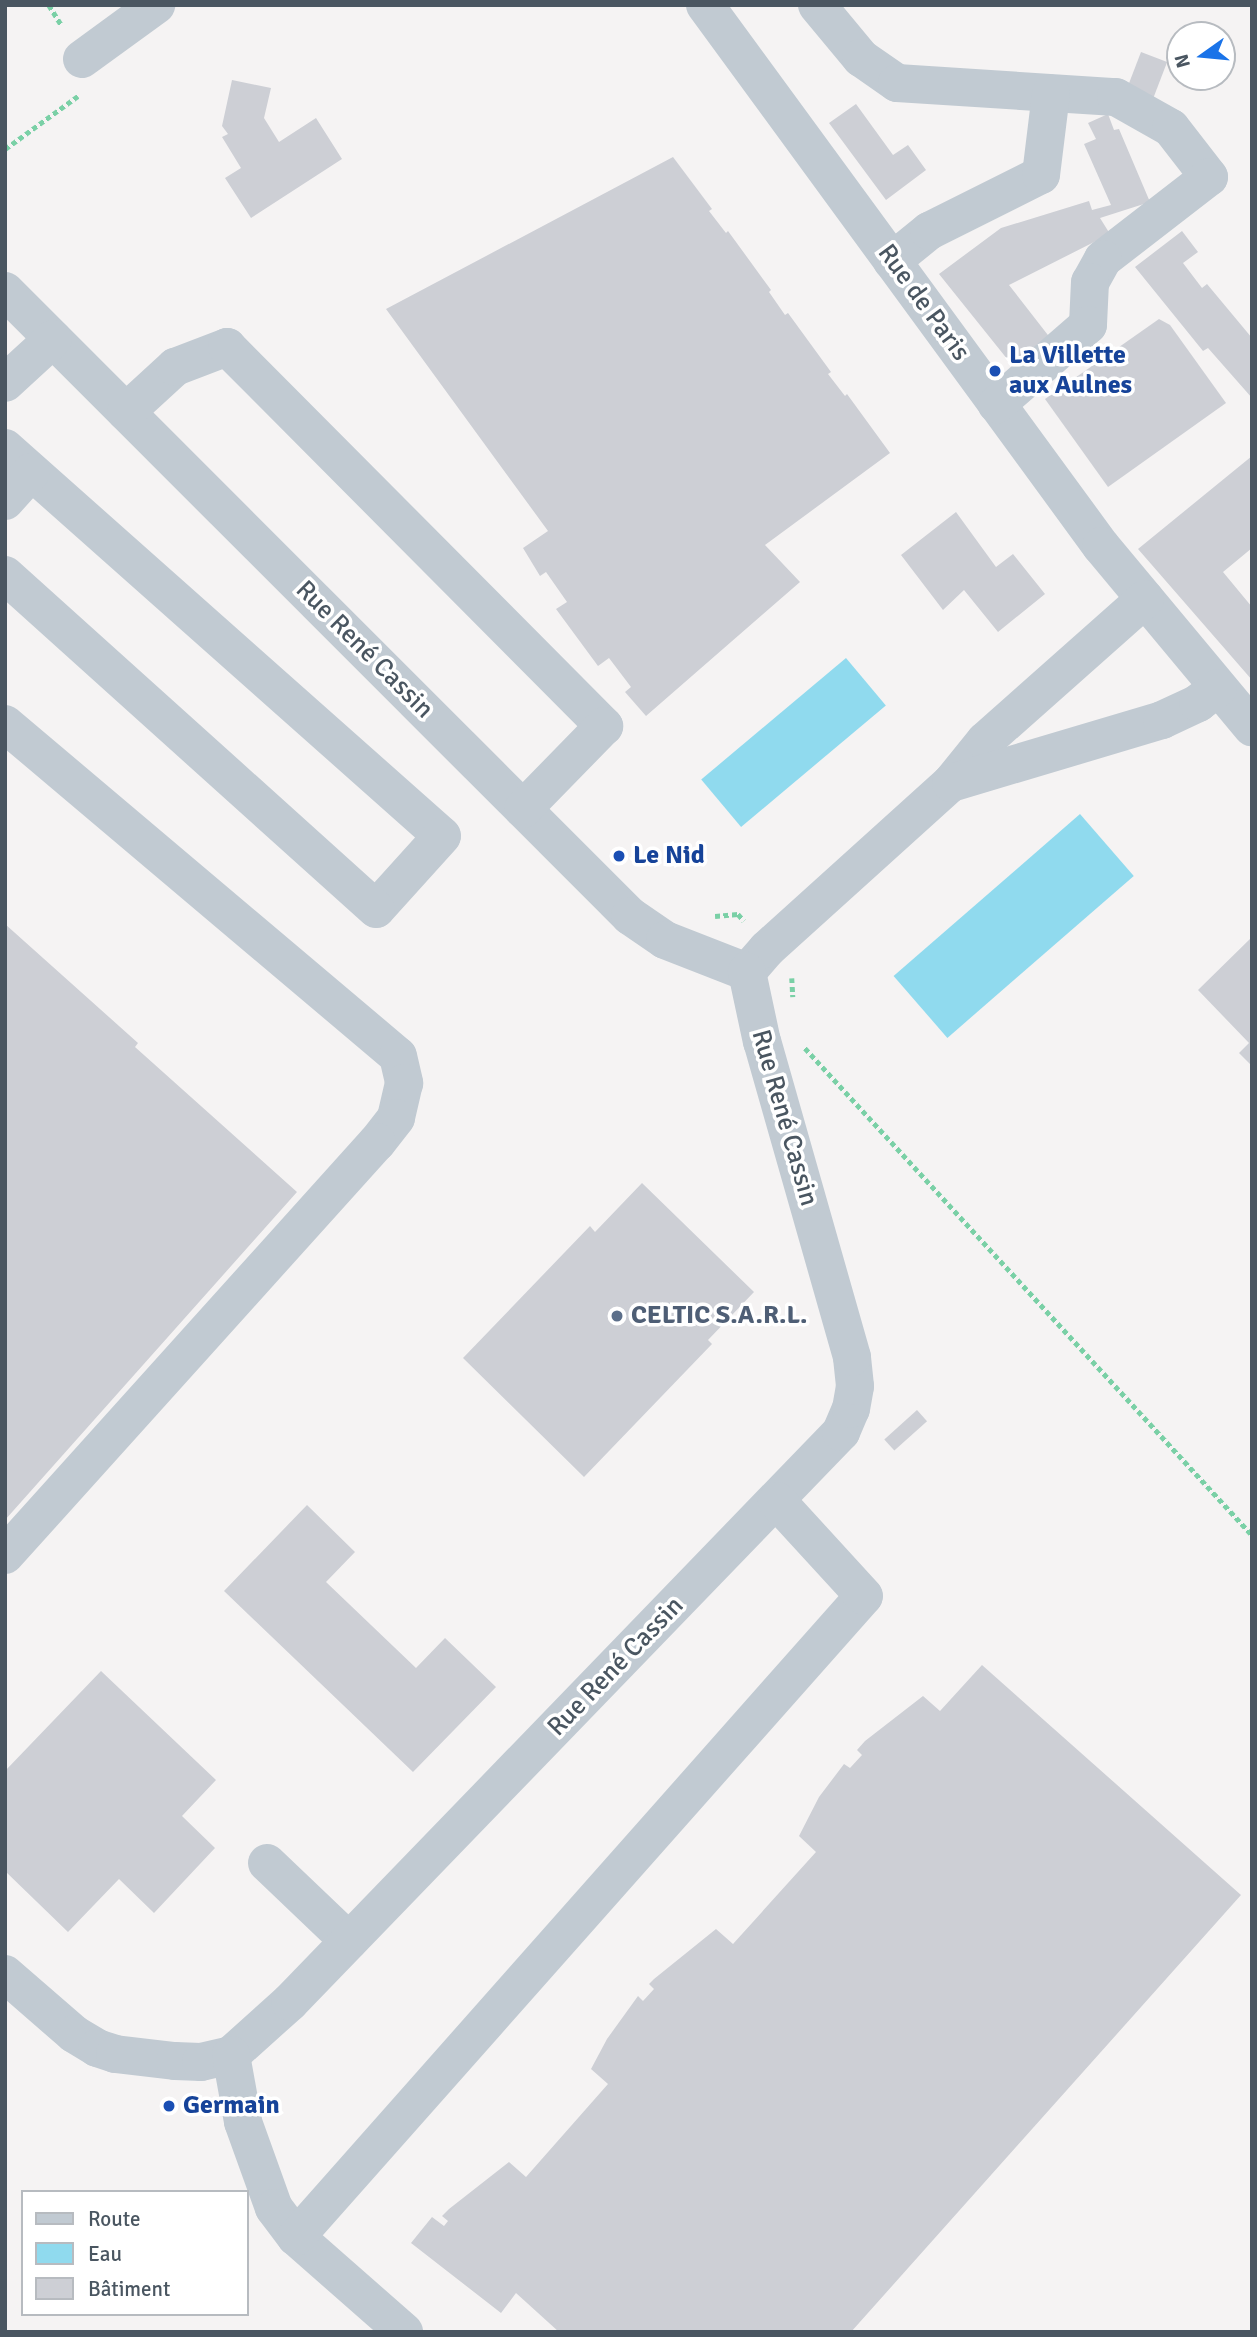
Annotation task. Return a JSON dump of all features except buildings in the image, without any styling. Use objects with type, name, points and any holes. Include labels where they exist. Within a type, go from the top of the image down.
[{"type":"street","points":[[82,59],[156,5]]},
{"type":"street","name":"Rue de Paris","points":[[705,5],[1101,546],[1252,727]]},
{"type":"street","points":[[817,5],[860,58],[897,83],[1116,97],[1171,128],[1209,177],[1103,259],[1090,282],[1088,325],[997,404]]},
{"type":"street","points":[[892,261],[929,231],[1041,175],[1051,93]]},
{"type":"street","name":"Rue René Cassin","points":[[5,291],[630,916],[665,940],[747,972],[762,1042],[852,1357],[855,1386],[851,1409],[841,1432],[290,2002],[231,2055]]},
{"type":"street","points":[[5,383],[53,339]]},
{"type":"street","points":[[126,412],[175,368],[227,347],[604,726],[523,809]]},
{"type":"street","points":[[5,501],[18,460],[442,836],[376,909],[5,575]]},
{"type":"street","points":[[747,972],[951,783],[985,741],[1145,598]]},
{"type":"street","points":[[951,783],[1093,738],[1162,720],[1198,703],[1218,688]]},
{"type":"street","points":[[5,724],[398,1056],[404,1083],[396,1118],[377,1142],[5,1555]]},
{"type":"street","points":[[296,2236],[864,1596],[777,1500]]},
{"type":"street","points":[[267,1863],[349,1941]]},
{"type":"street","points":[[5,1974],[74,2034],[97,2048],[115,2054],[175,2061],[201,2062],[231,2055],[243,2122],[274,2208],[296,2236],[404,2332]]},
{"type":"path","points":[[780,939],[802,964],[792,978],[795,987],[790,1010]]},
{"type":"path","points":[[800,1042],[1252,1535]]},
{"type":"water","points":[[846,658],[886,705],[741,827],[701,779]]},
{"type":"water","points":[[1080,814],[1134,876],[947,1038],[894,976]]},
{"type":"place","name":"La Villette aux Aulnes","points":[[995,371]]},
{"type":"place","name":"Le Nid","points":[[619,856]]},
{"type":"place","name":"CELTIC S.A.R.L.","points":[[617,1316]]},
{"type":"place","name":"Germain","points":[[169,2106]]}]
